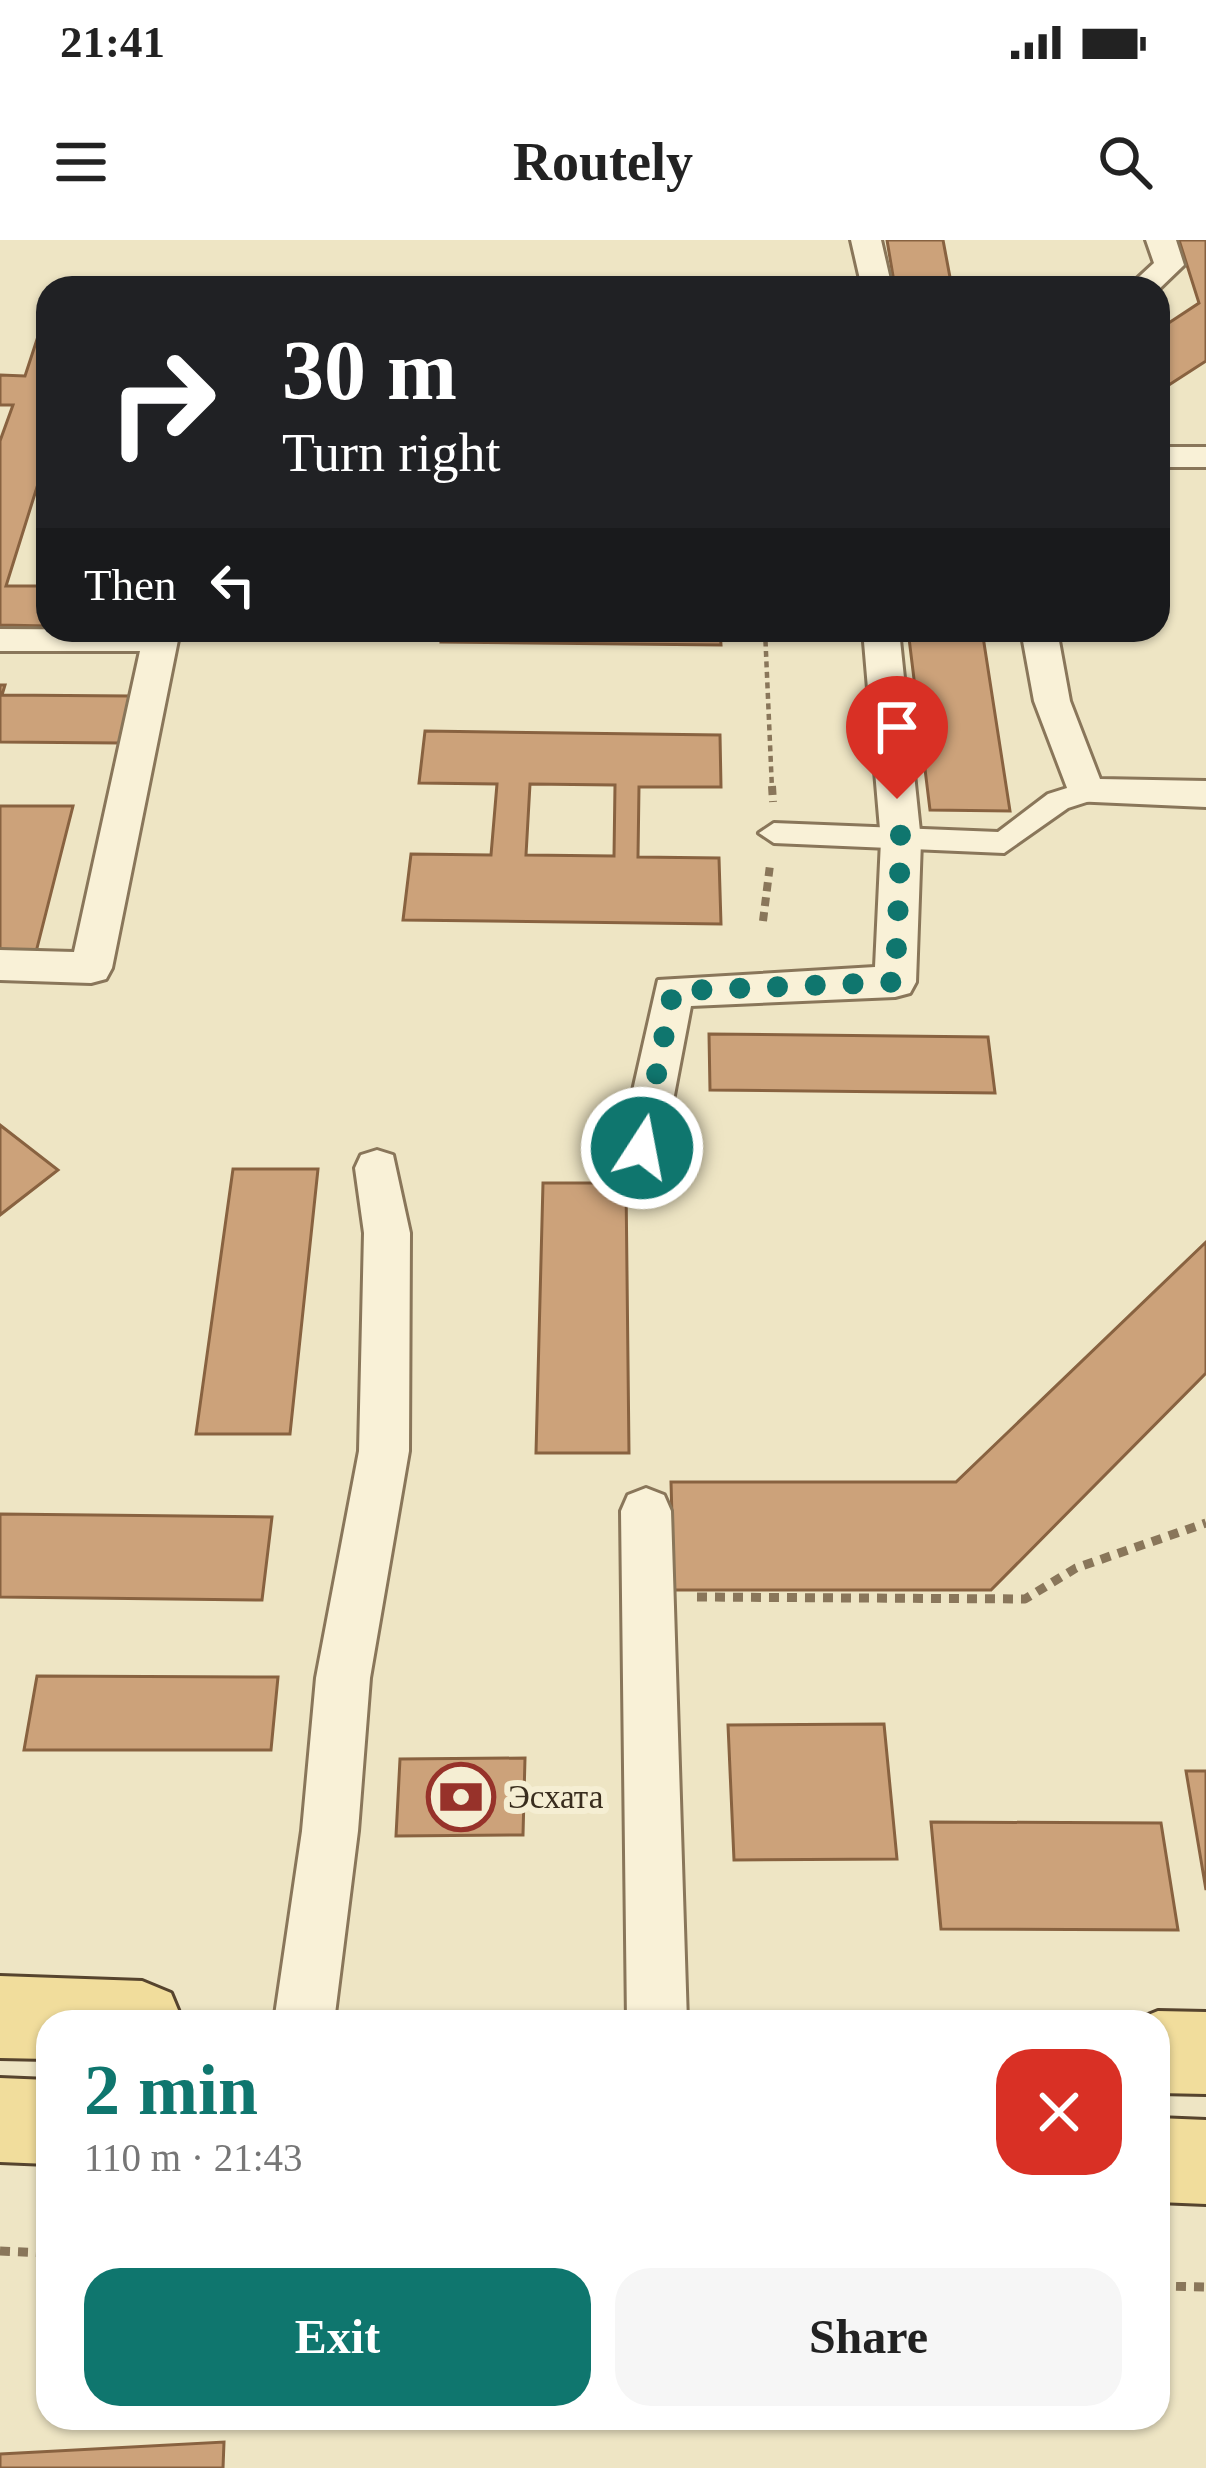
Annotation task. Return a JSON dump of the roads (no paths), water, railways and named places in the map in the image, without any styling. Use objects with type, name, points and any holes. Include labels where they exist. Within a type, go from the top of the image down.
[{"type":"main road","points":[[0,2017],[36,2018]]},
{"type":"main road","points":[[1170,2052],[1206,2053]]},
{"type":"main road","points":[[0,2120],[36,2122]]},
{"type":"main road","points":[[1170,2160],[1206,2162]]},
{"type":"street","points":[[866,240],[874,276]]},
{"type":"street","points":[[1156,276],[1169,265],[1161,240]]},
{"type":"street","points":[[1170,457],[1206,458]]},
{"type":"street","points":[[0,640],[36,640]]},
{"type":"street","points":[[0,965],[92,968],[160,642]]},
{"type":"street","points":[[642,1148],[673,991],[895,982],[901,841],[882,642]]},
{"type":"street","points":[[1041,642],[1052,700],[1086,792]]},
{"type":"street","points":[[774,833],[1004,843],[1058,801],[1086,792],[1206,794]]},
{"type":"street","points":[[306,2010],[330,1831],[343,1678],[384,1450],[387,1233],[377,1168]]},
{"type":"street","points":[[646,1510],[657,2010]]},
{"type":"place","name":"Эсхата","points":[[461,1797]]}]
